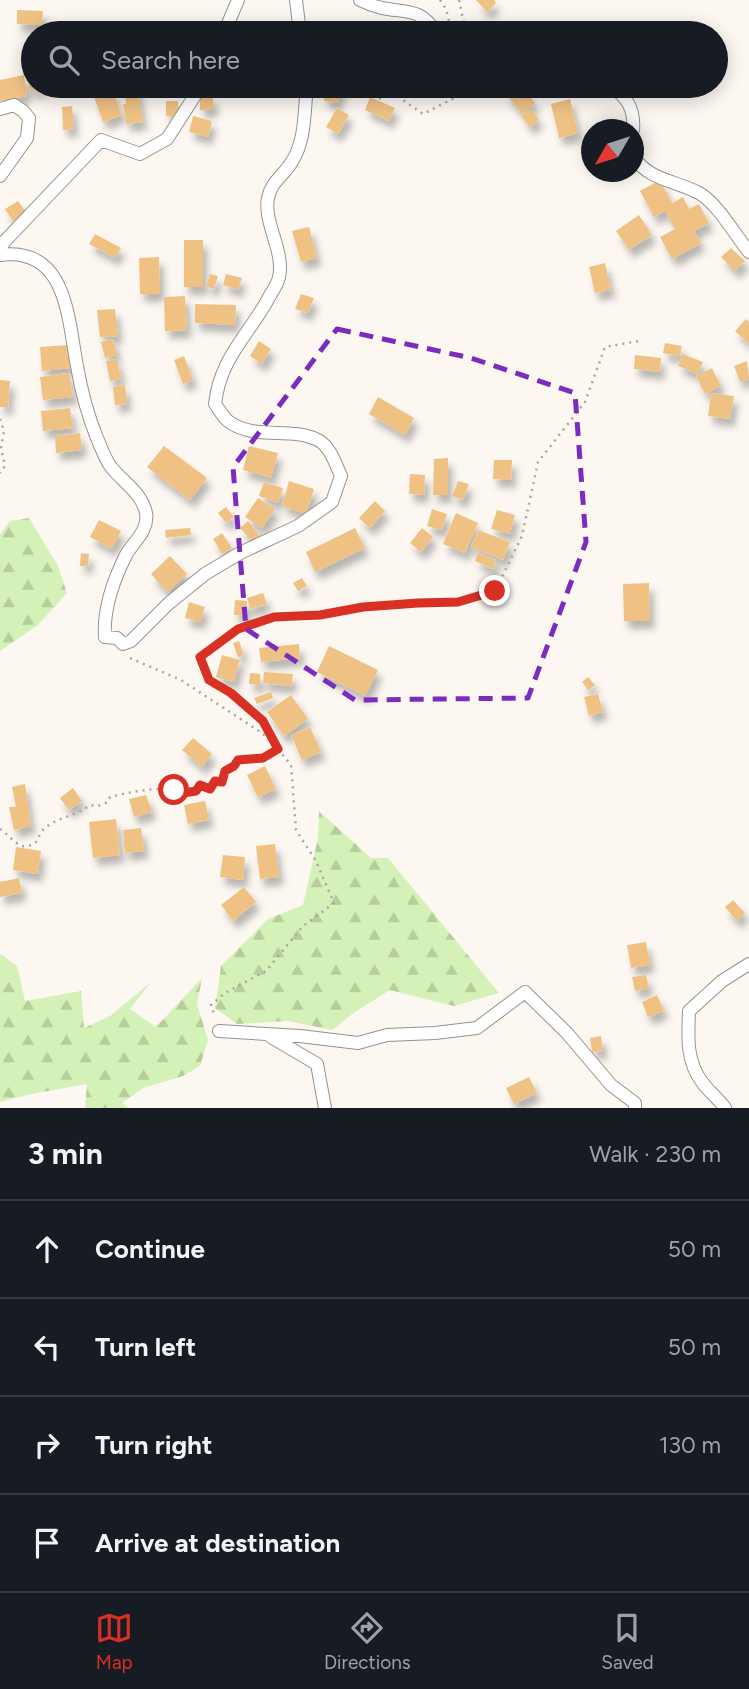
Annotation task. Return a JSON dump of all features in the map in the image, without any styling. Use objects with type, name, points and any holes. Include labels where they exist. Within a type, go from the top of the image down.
[{"type":"street","points":[[229,21],[238,0]]},
{"type":"street","points":[[296,0],[299,21]]},
{"type":"street","points":[[360,0],[390,8],[419,6],[431,21]]},
{"type":"street","points":[[0,249],[101,141],[140,154],[167,139],[193,98]]},
{"type":"street","points":[[0,255],[10,253],[32,259],[51,273],[66,299],[77,368],[96,436],[110,466],[133,489],[146,514],[142,534],[127,553],[104,620],[105,637],[117,638],[123,644],[131,642],[168,604],[205,574],[240,553],[298,526],[332,502],[337,489],[341,476],[332,457],[319,441],[288,432],[252,432],[229,421],[215,404],[217,386],[228,357],[258,317],[279,277],[279,256],[267,201],[273,183],[291,164],[302,141],[306,98]]},
{"type":"street","points":[[625,98],[631,107],[634,119]]},
{"type":"street","points":[[0,109],[14,105],[29,118],[27,138],[0,176]]},
{"type":"street","points":[[644,170],[701,194],[749,252]]},
{"type":"street","points":[[725,1108],[718,1097],[702,1083],[690,1062],[689,1011],[722,981],[749,964]]},
{"type":"street","points":[[219,1031],[358,1043],[387,1035],[477,1028],[525,992],[567,1033],[611,1085],[635,1103],[635,1108]]},
{"type":"street","points":[[267,1035],[317,1064],[325,1108]]},
{"type":"path","points":[[440,0],[449,21]]},
{"type":"path","points":[[459,0],[463,21]]},
{"type":"path","points":[[400,98],[423,114],[454,98]]},
{"type":"path","points":[[278,749],[263,721],[231,693],[209,680],[200,657],[238,629],[274,617],[320,615],[363,607],[458,602],[495,591],[522,536],[538,462],[585,401],[605,346],[639,341]]},
{"type":"path","points":[[0,419],[4,431],[1,448],[5,466],[0,473]]},
{"type":"path","points":[[117,638],[115,649],[141,664],[181,680],[262,733],[278,749],[291,765],[296,830],[316,861],[334,903],[303,926],[266,971],[225,993],[211,1005],[219,1031]]},
{"type":"path","points":[[0,829],[21,846],[30,846],[36,842],[41,832],[58,820],[79,814],[90,805],[98,806],[107,802],[110,797],[163,788],[183,793],[196,791],[200,785],[210,789],[215,781],[222,782],[225,771],[238,760],[263,758],[278,749]]},
{"type":"highlighted area","points":[[337,329],[471,358],[575,393],[586,542],[528,698],[355,700],[246,629],[233,467]]},
{"type":"green space","points":[[29,518],[58,566],[67,593],[38,625],[0,651],[0,535],[10,521]]},
{"type":"green space","points":[[319,811],[371,858],[388,858],[499,993],[454,1006],[390,990],[332,1030],[288,1021],[237,1024],[215,1008],[221,966],[268,919],[303,905],[318,838]]},
{"type":"green space","points":[[0,954],[17,966],[25,1001],[81,991],[84,1028],[110,1016],[151,982],[130,1009],[156,1027],[202,978],[197,1004],[208,1040],[200,1066],[183,1076],[143,1088],[122,1103],[128,1108],[85,1108],[87,1084],[0,1102]]},
{"type":"building","points":[[476,0],[494,0],[496,3],[487,12]]},
{"type":"building","points":[[17,10],[43,11],[42,21],[21,21],[21,24],[17,24]]},
{"type":"building","points":[[21,76],[21,97],[0,101],[0,80]]},
{"type":"building","points":[[94,98],[115,98],[122,115],[103,122]]},
{"type":"building","points":[[125,98],[139,98],[143,122],[126,124],[123,104],[126,104]]},
{"type":"building","points":[[200,98],[213,98],[213,110],[200,110]]},
{"type":"building","points":[[324,98],[339,98],[338,103],[324,101]]},
{"type":"building","points":[[370,98],[395,108],[389,121],[365,110]]},
{"type":"building","points":[[509,98],[531,98],[535,103],[522,114]]},
{"type":"building","points":[[570,99],[578,133],[559,138],[551,104]]},
{"type":"building","points":[[166,101],[178,101],[178,116],[166,116]]},
{"type":"building","points":[[72,106],[74,129],[63,130],[62,107]]},
{"type":"building","points":[[337,108],[349,115],[338,134],[326,127]]},
{"type":"building","points":[[531,109],[539,120],[530,127],[521,116]]},
{"type":"building","points":[[193,116],[212,121],[208,137],[189,132]]},
{"type":"building","points":[[660,180],[672,203],[683,197],[689,209],[699,204],[709,223],[694,231],[701,243],[672,259],[660,237],[675,229],[665,211],[654,217],[640,191]]},
{"type":"building","points":[[18,201],[26,212],[13,221],[5,209]]},
{"type":"building","points":[[639,215],[652,235],[629,250],[616,231]]},
{"type":"building","points":[[309,227],[317,258],[301,262],[292,231]]},
{"type":"building","points":[[95,234],[121,248],[115,258],[89,244]]},
{"type":"building","points":[[184,240],[203,240],[203,287],[184,287]]},
{"type":"building","points":[[731,248],[745,261],[735,271],[721,257]]},
{"type":"building","points":[[159,257],[160,294],[140,294],[139,258]]},
{"type":"building","points":[[605,263],[611,290],[595,293],[589,267]]},
{"type":"building","points":[[210,274],[218,276],[214,289],[206,286]]},
{"type":"building","points":[[226,274],[242,278],[238,290],[223,285]]},
{"type":"building","points":[[301,294],[314,298],[308,313],[295,309]]},
{"type":"building","points":[[185,296],[187,330],[165,331],[164,297]]},
{"type":"building","points":[[195,304],[236,305],[235,325],[195,323]]},
{"type":"building","points":[[115,309],[118,336],[100,337],[97,310]]},
{"type":"building","points":[[746,319],[749,322],[749,344],[735,331]]},
{"type":"building","points":[[113,339],[117,355],[105,358],[101,342]]},
{"type":"building","points":[[259,341],[271,349],[262,364],[250,356]]},
{"type":"building","points":[[665,343],[682,346],[680,356],[663,353]]},
{"type":"building","points":[[68,345],[71,368],[42,371],[40,347]]},
{"type":"building","points":[[683,354],[703,362],[698,374],[678,366]]},
{"type":"building","points":[[635,355],[661,358],[660,372],[634,369]]},
{"type":"building","points":[[184,356],[193,380],[183,384],[174,360]]},
{"type":"building","points":[[117,359],[121,379],[110,381],[106,361]]},
{"type":"building","points":[[747,361],[749,379],[740,382],[734,366]]},
{"type":"building","points":[[712,368],[721,386],[705,394],[696,376]]},
{"type":"building","points":[[69,373],[73,397],[43,400],[40,377]]},
{"type":"building","points":[[0,380],[10,381],[8,407],[0,407]]},
{"type":"building","points":[[125,385],[127,404],[115,405],[113,387]]},
{"type":"building","points":[[711,393],[734,396],[730,419],[708,416]]},
{"type":"building","points":[[378,397],[414,418],[405,435],[369,414]]},
{"type":"building","points":[[70,408],[73,428],[43,431],[41,411]]},
{"type":"building","points":[[80,433],[82,450],[56,453],[55,436]]},
{"type":"building","points":[[164,446],[207,478],[190,500],[147,467]]},
{"type":"building","points":[[249,446],[278,453],[271,478],[243,470]]},
{"type":"building","points":[[448,458],[448,495],[433,495],[434,459]]},
{"type":"building","points":[[494,460],[512,460],[511,480],[493,479]]},
{"type":"building","points":[[410,474],[425,475],[424,495],[409,494]]},
{"type":"building","points":[[289,481],[314,489],[306,514],[282,506]]},
{"type":"building","points":[[458,481],[469,484],[463,500],[452,496]]},
{"type":"building","points":[[264,482],[283,488],[278,503],[259,496]]},
{"type":"building","points":[[258,498],[275,509],[262,528],[245,517]]},
{"type":"building","points":[[375,501],[385,511],[370,528],[359,518]]},
{"type":"building","points":[[226,507],[234,517],[226,523],[218,513]]},
{"type":"building","points":[[432,509],[447,514],[442,530],[427,526]]},
{"type":"building","points":[[497,510],[515,515],[510,534],[491,529]]},
{"type":"building","points":[[456,513],[478,523],[465,553],[443,544]]},
{"type":"building","points":[[99,520],[121,531],[112,549],[90,537]]},
{"type":"building","points":[[248,521],[260,536],[253,542],[240,528]]},
{"type":"building","points":[[190,528],[191,535],[166,538],[165,530]]},
{"type":"building","points":[[355,528],[365,548],[315,572],[306,552]]},
{"type":"building","points":[[422,528],[433,537],[421,552],[410,543]]},
{"type":"building","points":[[478,530],[510,542],[503,560],[471,547]]},
{"type":"building","points":[[222,533],[232,548],[222,554],[213,539]]},
{"type":"building","points":[[81,553],[89,554],[88,566],[80,566]]},
{"type":"building","points":[[478,553],[496,560],[493,569],[475,561]]},
{"type":"building","points":[[170,556],[187,574],[167,592],[151,574]]},
{"type":"building","points":[[302,578],[307,586],[298,591],[293,583]]},
{"type":"building","points":[[649,583],[650,621],[624,621],[623,584]]},
{"type":"building","points":[[263,593],[267,604],[250,609],[247,598]]},
{"type":"building","points":[[235,600],[247,601],[246,616],[234,615]]},
{"type":"building","points":[[189,602],[205,607],[200,622],[185,618]]},
{"type":"building","points":[[239,641],[244,655],[238,657],[233,643]]},
{"type":"building","points":[[299,644],[300,658],[261,662],[259,648]]},
{"type":"building","points":[[329,646],[378,670],[365,696],[317,672]]},
{"type":"building","points":[[222,655],[240,660],[234,682],[216,677]]},
{"type":"building","points":[[264,672],[293,674],[291,686],[263,683]]},
{"type":"building","points":[[250,673],[260,674],[260,685],[249,684]]},
{"type":"building","points":[[588,677],[595,685],[588,690],[582,682]]},
{"type":"building","points":[[271,692],[273,698],[257,704],[254,698]]},
{"type":"building","points":[[598,694],[603,712],[589,716],[584,697]]},
{"type":"building","points":[[291,695],[308,719],[284,736],[267,712]]},
{"type":"building","points":[[310,727],[321,752],[302,760],[291,735]]},
{"type":"building","points":[[193,738],[212,754],[202,767],[182,750]]},
{"type":"building","points":[[265,766],[276,789],[258,797],[247,775]]},
{"type":"building","points":[[25,784],[31,826],[14,830],[9,807],[16,807],[12,787]]},
{"type":"building","points":[[73,788],[82,801],[69,810],[60,798]]},
{"type":"building","points":[[146,795],[152,812],[134,817],[129,799]]},
{"type":"building","points":[[205,801],[209,820],[188,824],[184,805]]},
{"type":"building","points":[[116,819],[120,855],[93,858],[89,822]]},
{"type":"building","points":[[141,828],[144,851],[125,853],[123,830]]},
{"type":"building","points":[[275,844],[279,877],[260,879],[256,846]]},
{"type":"building","points":[[16,847],[41,851],[38,874],[13,870]]},
{"type":"building","points":[[223,855],[245,857],[243,880],[220,877]]},
{"type":"building","points":[[19,878],[22,893],[0,897],[0,882]]},
{"type":"building","points":[[244,887],[256,902],[233,921],[221,905]]},
{"type":"building","points":[[733,900],[745,913],[737,921],[725,907]]},
{"type":"building","points":[[646,942],[650,965],[631,968],[627,945]]},
{"type":"building","points":[[646,975],[649,988],[635,991],[632,977]]},
{"type":"building","points":[[657,995],[664,1011],[648,1017],[642,1002]]},
{"type":"building","points":[[601,1036],[603,1051],[592,1052],[590,1038]]},
{"type":"building","points":[[529,1077],[537,1093],[514,1104],[506,1088]]},
{"type":"route","points":[[174,790],[183,793],[196,791],[200,785],[210,789],[215,781],[222,782],[225,771],[238,760],[263,758],[278,749],[263,721],[231,693],[209,680],[200,657],[238,629],[274,617],[320,615],[363,607],[458,602],[495,591]]}]
